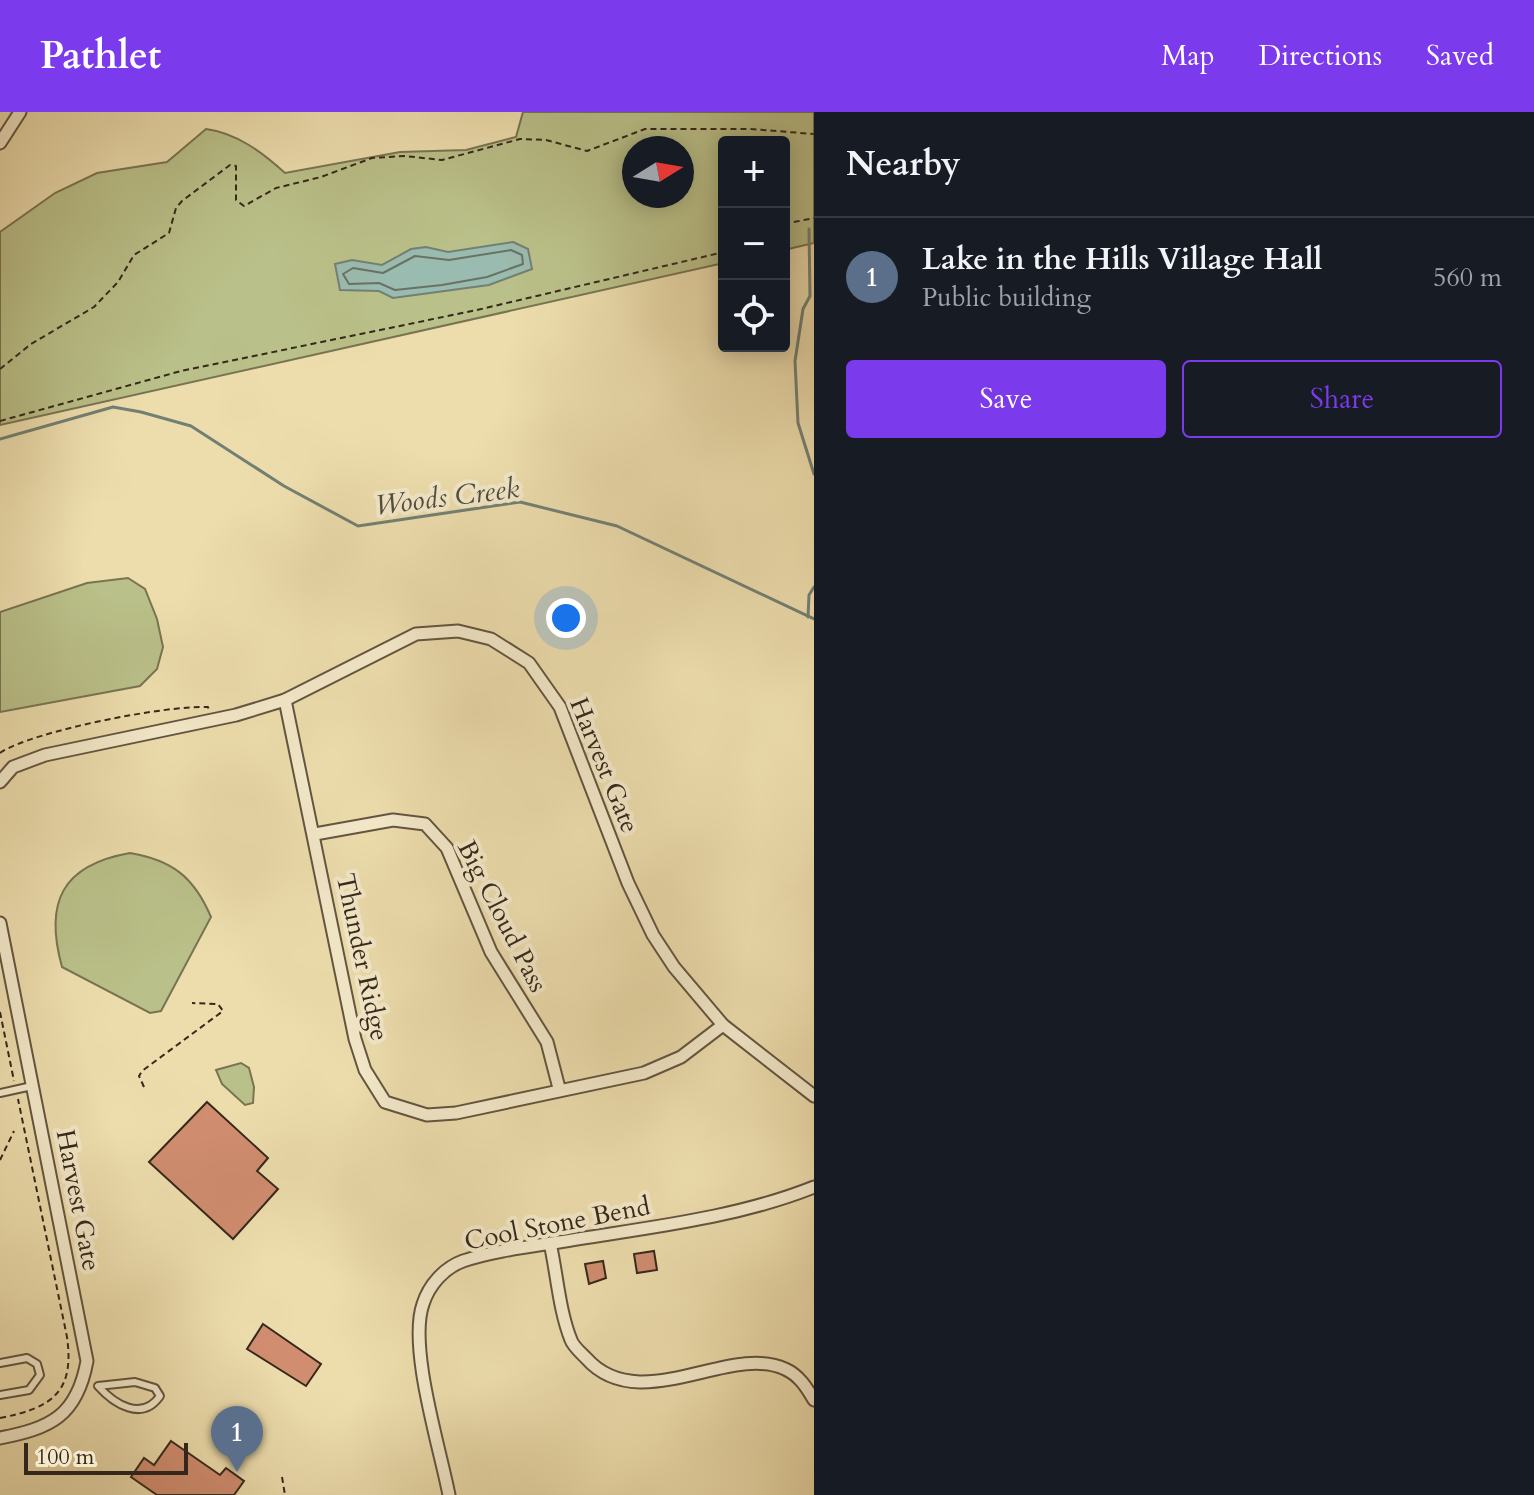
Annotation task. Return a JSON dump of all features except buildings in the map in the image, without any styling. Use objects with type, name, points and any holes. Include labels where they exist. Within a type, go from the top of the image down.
[{"type":"street","points":[[0,143],[20,112]]},
{"type":"street","name":"Harvest Gate","points":[[0,782],[13,767],[45,755],[236,715],[285,700],[416,634],[436,631],[467,633],[491,639],[518,654],[539,674],[560,707],[628,883],[653,935],[674,967],[723,1025],[814,1096]]},
{"type":"street","name":"Thunder Ridge","points":[[285,700],[355,1039],[365,1070],[385,1102],[427,1115],[456,1113],[559,1088],[644,1073],[681,1057],[723,1025]]},
{"type":"street","name":"Big Cloud Pass","points":[[315,834],[393,820],[425,824],[447,848],[491,952],[547,1042],[559,1088]]},
{"type":"street","name":"Harvest Gate","points":[[0,923],[87,1361],[82,1382],[69,1410],[50,1423],[0,1438]]},
{"type":"street","name":"Cool Stone Bend","points":[[449,1495],[417,1333],[422,1305],[432,1283],[461,1262],[736,1209],[814,1187]]},
{"type":"street","points":[[550,1243],[571,1342],[597,1371],[618,1380],[663,1381],[744,1364],[783,1367],[798,1378],[814,1400]]},
{"type":"lane","points":[[0,1093],[33,1086]]},
{"type":"lane","points":[[0,1363],[27,1358],[37,1364],[40,1375],[29,1390],[0,1395]]},
{"type":"lane","points":[[82,1382],[98,1386],[135,1382],[155,1388],[160,1396],[145,1408],[133,1409],[120,1405],[98,1386]]},
{"type":"path","points":[[0,369],[31,344],[94,307],[118,282],[134,255],[169,233],[176,208],[182,201],[230,165],[236,166],[236,200],[244,206],[276,188],[321,177],[372,158],[405,156],[442,160],[520,139],[546,140],[587,151],[645,129],[750,129],[814,134]]},
{"type":"path","points":[[790,223],[814,218]]},
{"type":"path","points":[[0,421],[181,371],[477,310],[718,253]]},
{"type":"path","points":[[0,753],[20,741],[43,735],[181,707],[208,707]]},
{"type":"path","points":[[144,1087],[139,1076],[142,1071],[223,1011],[218,1004],[192,1003]]},
{"type":"path","points":[[0,1012],[70,1357],[64,1383],[39,1408],[0,1418]]},
{"type":"path","points":[[0,1160],[14,1131]]},
{"type":"path","points":[[39,1408],[42,1415]]},
{"type":"path","points":[[282,1477],[285,1495]]},
{"type":"green space","points":[[523,112],[814,112],[814,243],[790,249],[790,136],[718,136],[718,264],[0,425],[0,232],[55,193],[97,173],[167,162],[206,129],[249,145],[285,173],[400,152],[466,150],[516,137]]},
{"type":"green space","points":[[128,578],[145,589],[157,619],[163,647],[157,669],[140,686],[0,712],[0,612],[87,583]]},
{"type":"green space","points":[[130,853],[158,860],[180,873],[197,891],[211,917],[161,1011],[150,1013],[62,967],[57,944],[55,923],[58,906],[64,890],[74,877],[88,867]]},
{"type":"green space","points":[[241,1063],[249,1068],[254,1087],[253,1103],[245,1105],[222,1084],[216,1070]]},
{"type":"water","points":[[513,242],[528,249],[532,269],[489,285],[393,298],[379,291],[340,290],[335,264],[352,260],[382,265],[411,249],[426,247],[448,252]]},
{"type":"waterway","points":[[809,229],[810,296],[803,309],[795,361],[798,423],[814,474]]},
{"type":"waterway","name":"Woods Creek","points":[[0,439],[113,407],[141,412],[191,426],[284,486],[358,526],[520,502],[617,526],[814,619]]},
{"type":"waterway","points":[[808,617],[809,595],[814,587]]},
{"type":"place","name":"Lake in the Hills Village Hall","points":[[237,1472]]}]
